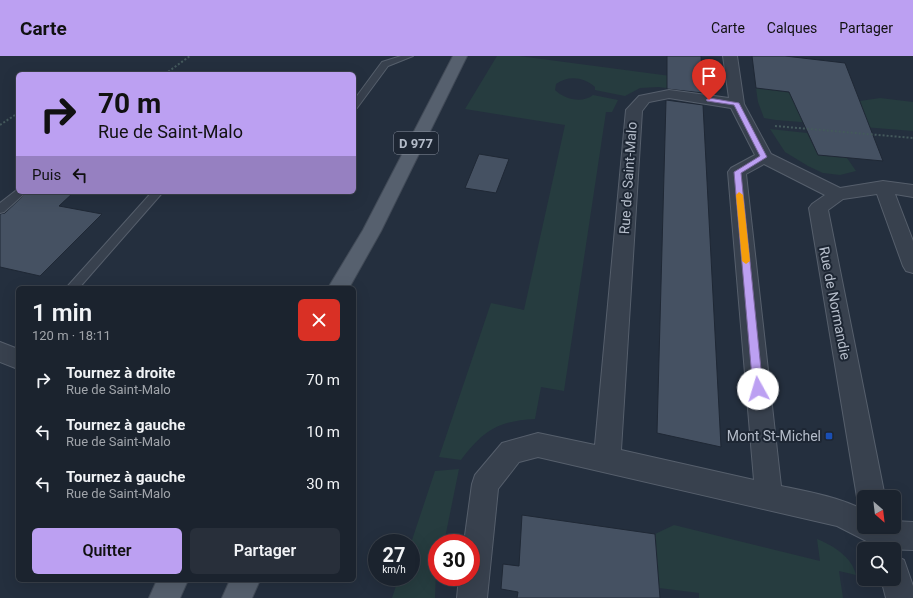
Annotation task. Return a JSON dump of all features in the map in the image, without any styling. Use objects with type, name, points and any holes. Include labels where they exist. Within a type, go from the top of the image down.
[{"type":"main road","name":"D 977","points":[[339,286],[372,231],[460,56]]},
{"type":"main road","name":"D 977","points":[[353,286],[372,231]]},
{"type":"main road","points":[[164,598],[172,582]]},
{"type":"main road","points":[[237,598],[244,582]]},
{"type":"street","points":[[730,56],[736,104],[764,157],[838,194]]},
{"type":"street","name":"Rue de Saint-Malo","points":[[606,460],[634,110],[644,99],[669,94],[736,104]]},
{"type":"street","points":[[764,157],[737,172],[769,497]]},
{"type":"street","points":[[883,187],[913,266]]},
{"type":"street","name":"Rue de Normandie","points":[[870,490],[818,208],[838,194],[883,187],[913,191]]},
{"type":"street","points":[[472,598],[485,484],[511,452],[538,445],[841,513],[857,522]]},
{"type":"street","points":[[889,534],[913,536]]},
{"type":"street","points":[[898,586],[901,598]]},
{"type":"lane","points":[[356,103],[385,64],[409,56]]},
{"type":"lane","points":[[0,209],[18,194]]},
{"type":"lane","points":[[74,286],[156,194]]},
{"type":"path","points":[[168,72],[190,56]]},
{"type":"path","points":[[0,125],[16,114]]},
{"type":"path","points":[[747,124],[913,138]]},
{"type":"green space","points":[[497,56],[519,56],[716,82],[714,90],[709,93],[658,87],[640,88],[625,96],[595,90],[595,87],[591,84],[576,78],[566,79],[556,84],[555,90],[568,98],[579,100],[589,98],[593,95],[618,100],[612,112],[606,112],[564,391],[541,387],[535,419],[510,422],[492,429],[476,442],[461,460],[439,457],[491,303],[524,310],[565,125],[465,109]]},
{"type":"green space","points":[[756,88],[860,101],[880,98],[913,102],[913,131],[764,118],[758,102]]},
{"type":"green space","points":[[770,129],[807,133],[818,155],[847,158],[856,171],[840,175],[823,173],[808,166],[785,152]]},
{"type":"green space","points":[[459,469],[446,534],[428,534],[428,586],[435,586],[435,598],[392,598],[396,586],[420,586],[420,534],[414,534],[435,471]]},
{"type":"green space","points":[[674,525],[820,561],[817,539],[830,545],[841,553],[851,563],[856,575],[839,571],[843,598],[699,598],[699,593],[659,588],[655,534]]},
{"type":"building","points":[[667,56],[701,56],[703,93],[667,89]]},
{"type":"building","points":[[752,56],[785,56],[845,63],[883,161],[818,155],[789,92],[756,88]]},
{"type":"building","points":[[666,100],[703,105],[721,447],[657,433]]},
{"type":"building","points":[[479,154],[509,159],[496,193],[465,188]]},
{"type":"building","points":[[25,194],[72,194],[59,206],[102,214],[40,276],[0,267],[0,214],[5,213]]},
{"type":"building","points":[[522,515],[655,534],[660,598],[517,598],[518,592],[501,589],[503,564],[519,566]]},
{"type":"slow traffic","points":[[739,195],[746,261]]},
{"type":"place","name":"Mont St-Michel","points":[[829,436]]},
{"type":"route","points":[[709,100],[736,104],[764,157],[737,172],[758,389]]}]
